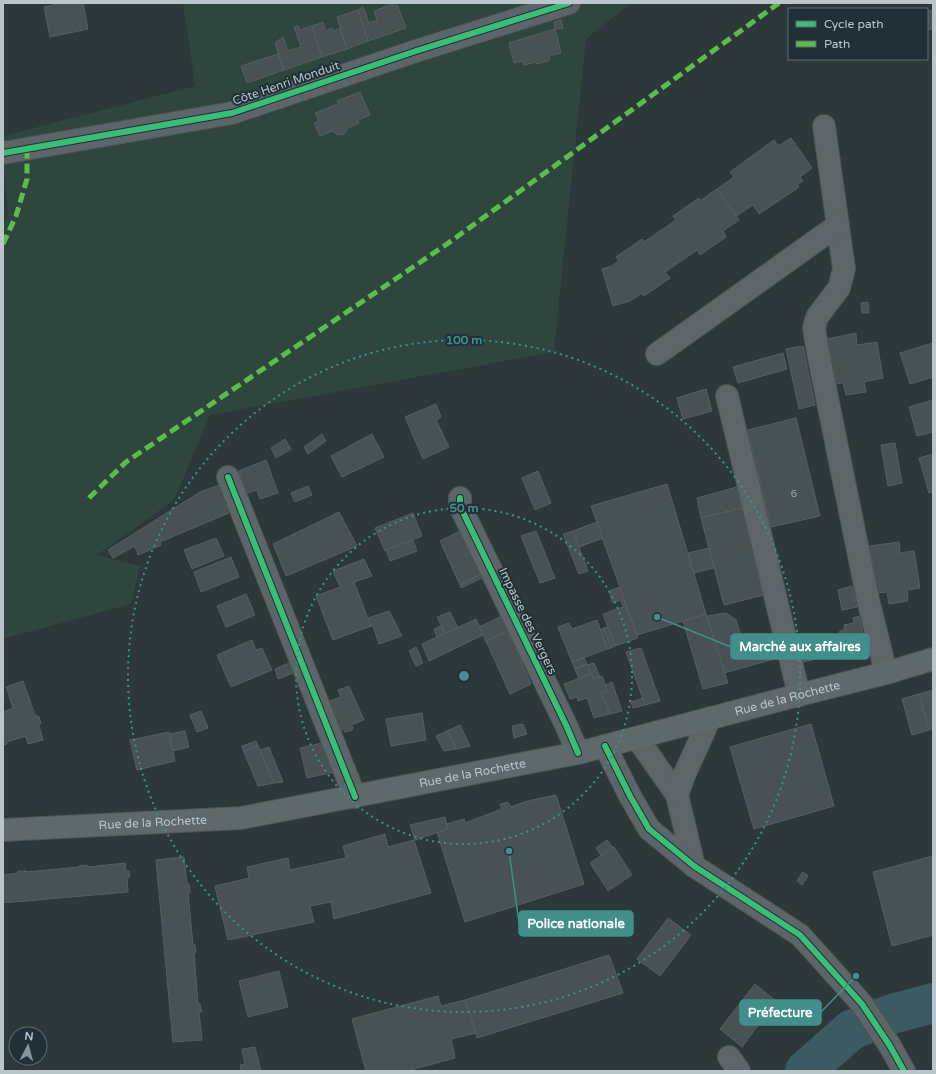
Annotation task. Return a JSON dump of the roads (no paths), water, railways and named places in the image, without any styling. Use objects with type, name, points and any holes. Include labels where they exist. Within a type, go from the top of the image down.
[{"type":"main road","name":"Rue de la Rochette","points":[[3,830],[241,818],[578,753],[886,673],[933,659]]},
{"type":"street","name":"Côte Henri Monduit","points":[[3,153],[232,113],[416,51],[569,3]]},
{"type":"street","points":[[824,126],[844,269],[839,288],[817,317],[814,328],[860,562],[886,673]]},
{"type":"street","points":[[657,354],[838,225]]},
{"type":"street","points":[[727,396],[799,695]]},
{"type":"street","points":[[228,478],[355,797]]},
{"type":"street","name":"Impasse des Vergers","points":[[460,498],[460,506],[566,724],[578,753]]},
{"type":"street","points":[[676,795],[684,773],[710,718]]},
{"type":"street","points":[[637,738],[676,795],[694,866]]},
{"type":"street","points":[[605,746],[630,796],[649,829],[694,866],[800,935],[862,1004],[890,1046],[902,1070]]},
{"type":"water","points":[[933,991],[933,1017],[900,1025],[884,1003]]},
{"type":"water","points":[[841,1016],[860,1044],[827,1063],[818,1071],[786,1071],[829,1033]]},
{"type":"waterway","points":[[805,1071],[851,1030],[892,1014],[933,1003]]},
{"type":"place","name":"Marché aux affaires","points":[[657,617]]},
{"type":"place","name":"Police nationale","points":[[509,851]]},
{"type":"place","name":"Préfecture","points":[[856,976]]}]
